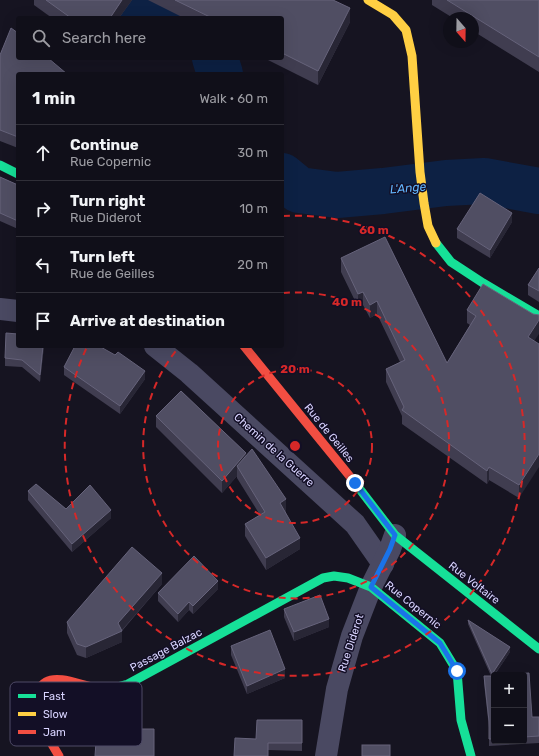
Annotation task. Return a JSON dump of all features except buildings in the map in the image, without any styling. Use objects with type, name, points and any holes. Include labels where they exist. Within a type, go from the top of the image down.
[{"type":"street","points":[[368,0],[393,15],[406,30],[412,56],[420,172],[424,203],[428,226],[436,244],[451,262],[539,316]]},
{"type":"street","points":[[0,165],[16,173]]},
{"type":"street","points":[[0,309],[16,310]]},
{"type":"street","name":"Chemin de la Guerre","points":[[158,348],[189,373],[355,524],[383,564]]},
{"type":"street","name":"Rue de Geilles","points":[[246,348],[355,483],[395,535]]},
{"type":"street","name":"Rue Diderot","points":[[326,756],[336,689],[352,636],[371,587],[383,564],[395,535]]},
{"type":"street","name":"Rue Voltaire","points":[[395,535],[539,649]]},
{"type":"street","name":"Passage Balzac","points":[[132,682],[323,578],[334,576],[348,578],[371,587]]},
{"type":"street","name":"Rue Copernic","points":[[371,587],[440,643],[457,671],[461,720],[471,756]]},
{"type":"street","name":"Passage Balzac","points":[[46,682],[58,679],[70,682]]},
{"type":"street","name":"Passage Balzac","points":[[52,746],[59,756]]},
{"type":"waterway","name":"L'Ange","points":[[134,0],[166,16]]},
{"type":"waterway","name":"L'Ange","points":[[216,60],[219,72]]},
{"type":"waterway","name":"L'Ange","points":[[284,178],[299,190],[337,195],[446,183],[484,181],[539,191]]},
{"type":"traffic: fast","points":[[0,165],[16,173]]},
{"type":"traffic: fast","points":[[436,243],[451,262],[539,316]]},
{"type":"traffic: fast","points":[[352,479],[395,535],[539,649]]},
{"type":"traffic: fast","points":[[132,682],[323,578],[334,576],[348,578],[371,587],[440,643],[457,671],[461,720],[471,756]]},
{"type":"traffic: slow","points":[[368,0],[393,15],[406,30],[412,56],[420,172],[424,203],[428,226],[436,243]]},
{"type":"traffic: jam","points":[[246,348],[352,479]]},
{"type":"traffic: jam","points":[[46,682],[52,680],[72,682]]},
{"type":"traffic: jam","points":[[53,746],[59,756]]},
{"type":"route","points":[[355,483],[395,535],[390,549],[371,587],[440,643],[457,671]]}]
